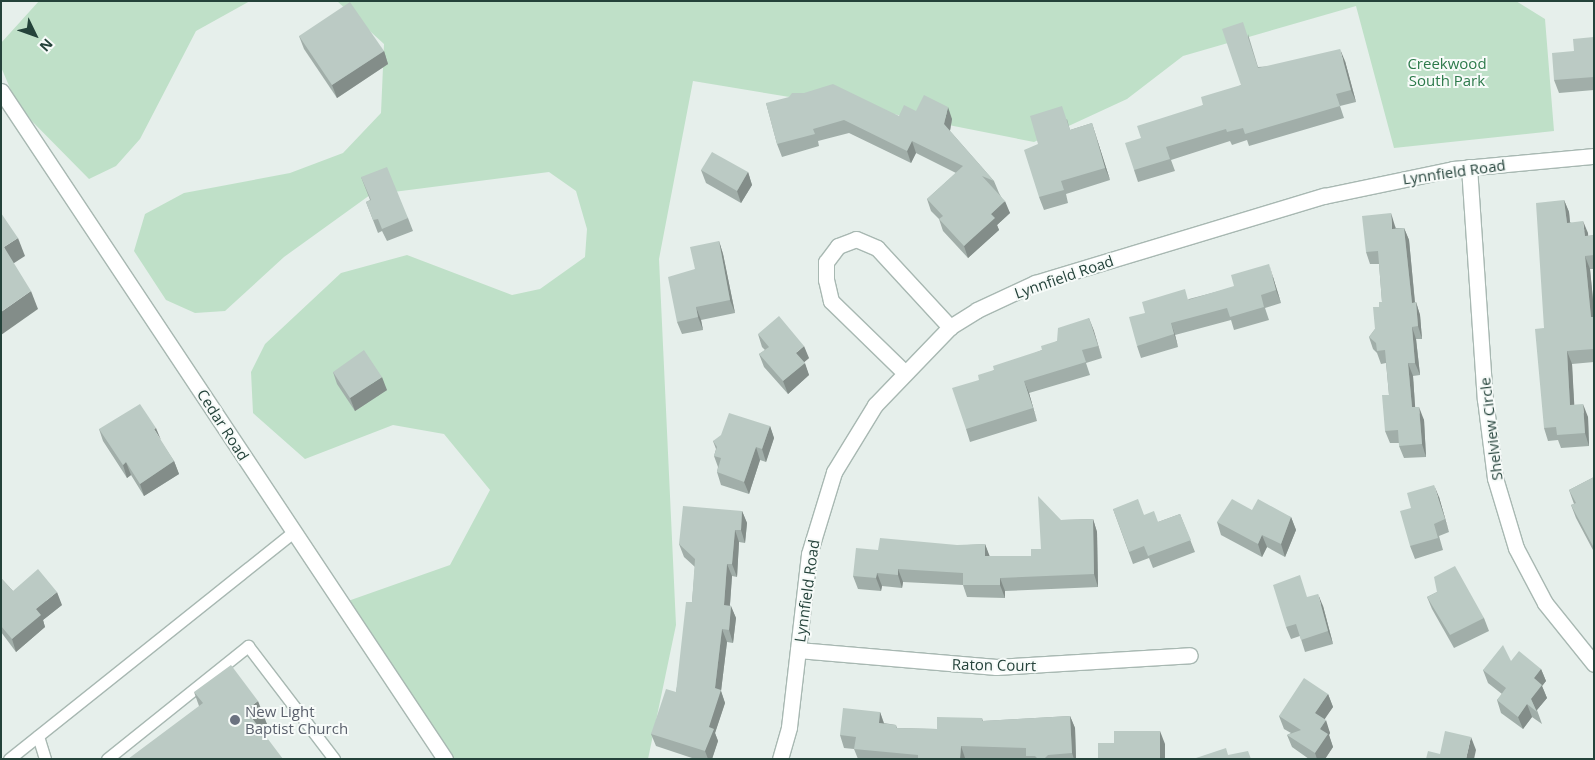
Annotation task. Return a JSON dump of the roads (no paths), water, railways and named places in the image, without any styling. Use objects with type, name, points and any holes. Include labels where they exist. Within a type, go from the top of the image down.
[{"type":"street","name":"Cedar Road","points":[[1,92],[445,759]]},
{"type":"street","name":"Lynnfield Road","points":[[780,759],[789,727],[810,554],[834,472],[875,405],[904,372],[950,327],[994,302],[1069,272],[1324,196],[1469,167],[1594,156]]},
{"type":"street","name":"Shelview Circle","points":[[1469,167],[1485,399],[1495,478],[1516,548],[1532,579],[1563,630],[1594,664]]},
{"type":"street","points":[[904,372],[831,301],[826,280],[826,262],[838,246],[856,240],[878,248],[950,327]]},
{"type":"street","name":"Raton Court","points":[[798,650],[996,666],[1190,655]]},
{"type":"lane","points":[[9,759],[293,532]]},
{"type":"lane","points":[[107,759],[248,646],[334,759]]},
{"type":"lane","points":[[38,736],[45,759]]},
{"type":"place","name":"New Light Baptist Church","points":[[235,720]]},
{"type":"park label","name":"Creekwood South Park","points":[[1447,72]]}]
